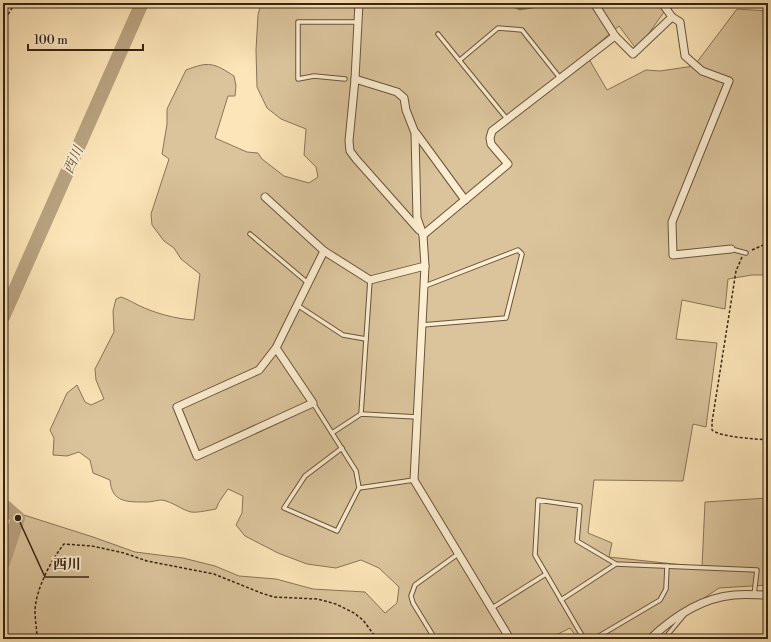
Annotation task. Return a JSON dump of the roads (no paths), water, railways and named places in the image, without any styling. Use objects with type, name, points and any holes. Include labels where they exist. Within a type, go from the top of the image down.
[{"type":"street","points":[[359,3],[350,151],[423,235]]},
{"type":"street","points":[[594,3],[615,36],[632,54],[672,17]]},
{"type":"street","points":[[662,3],[672,17],[680,22],[685,56],[702,71],[729,81],[672,222],[673,255],[731,249]]},
{"type":"street","points":[[423,235],[508,164],[491,144],[490,138],[492,131],[615,36]]},
{"type":"street","points":[[355,79],[398,92],[404,98],[406,110],[416,133],[465,200]]},
{"type":"street","points":[[416,133],[417,218],[423,235],[425,266],[414,480],[510,639]]},
{"type":"street","points":[[265,197],[324,251],[370,280],[425,266]]},
{"type":"street","points":[[276,348],[313,403],[197,456],[177,407],[259,370],[276,348],[324,251]]},
{"type":"street","points":[[650,639],[668,623],[695,606],[713,599],[734,595],[768,594]]},
{"type":"lane","points":[[345,79],[314,76],[298,79],[298,22],[358,22]]},
{"type":"lane","points":[[460,60],[498,28],[522,30],[560,78]]},
{"type":"lane","points":[[438,34],[507,119]]},
{"type":"lane","points":[[250,234],[308,283]]},
{"type":"lane","points":[[731,249],[746,253]]},
{"type":"lane","points":[[422,325],[506,318],[522,254],[518,250],[424,286]]},
{"type":"lane","points":[[362,414],[370,280]]},
{"type":"lane","points":[[297,306],[343,335],[366,339]]},
{"type":"lane","points":[[313,403],[342,448],[356,471],[358,488],[337,531],[284,508],[305,476],[342,448]]},
{"type":"lane","points":[[332,433],[362,414],[417,417]]},
{"type":"lane","points":[[358,488],[414,480]]},
{"type":"lane","points":[[584,639],[535,556],[538,500],[580,506],[577,541],[616,564],[757,570],[754,595]]},
{"type":"lane","points":[[435,639],[413,603],[411,596],[415,585],[458,554]]},
{"type":"lane","points":[[561,600],[616,564]]},
{"type":"lane","points":[[594,639],[660,600],[666,589],[667,566]]},
{"type":"lane","points":[[491,608],[546,574]]},
{"type":"lane","points":[[664,639],[687,611]]},
{"type":"waterway","name":"西川","points":[[3,317],[142,3]]},
{"type":"waterway","name":"西川","points":[[505,3],[520,9],[548,5],[550,3]]},
{"type":"waterway","name":"西川","points":[[3,505],[18,518],[3,563]]},
{"type":"place","name":"西川","points":[[18,518]]}]
